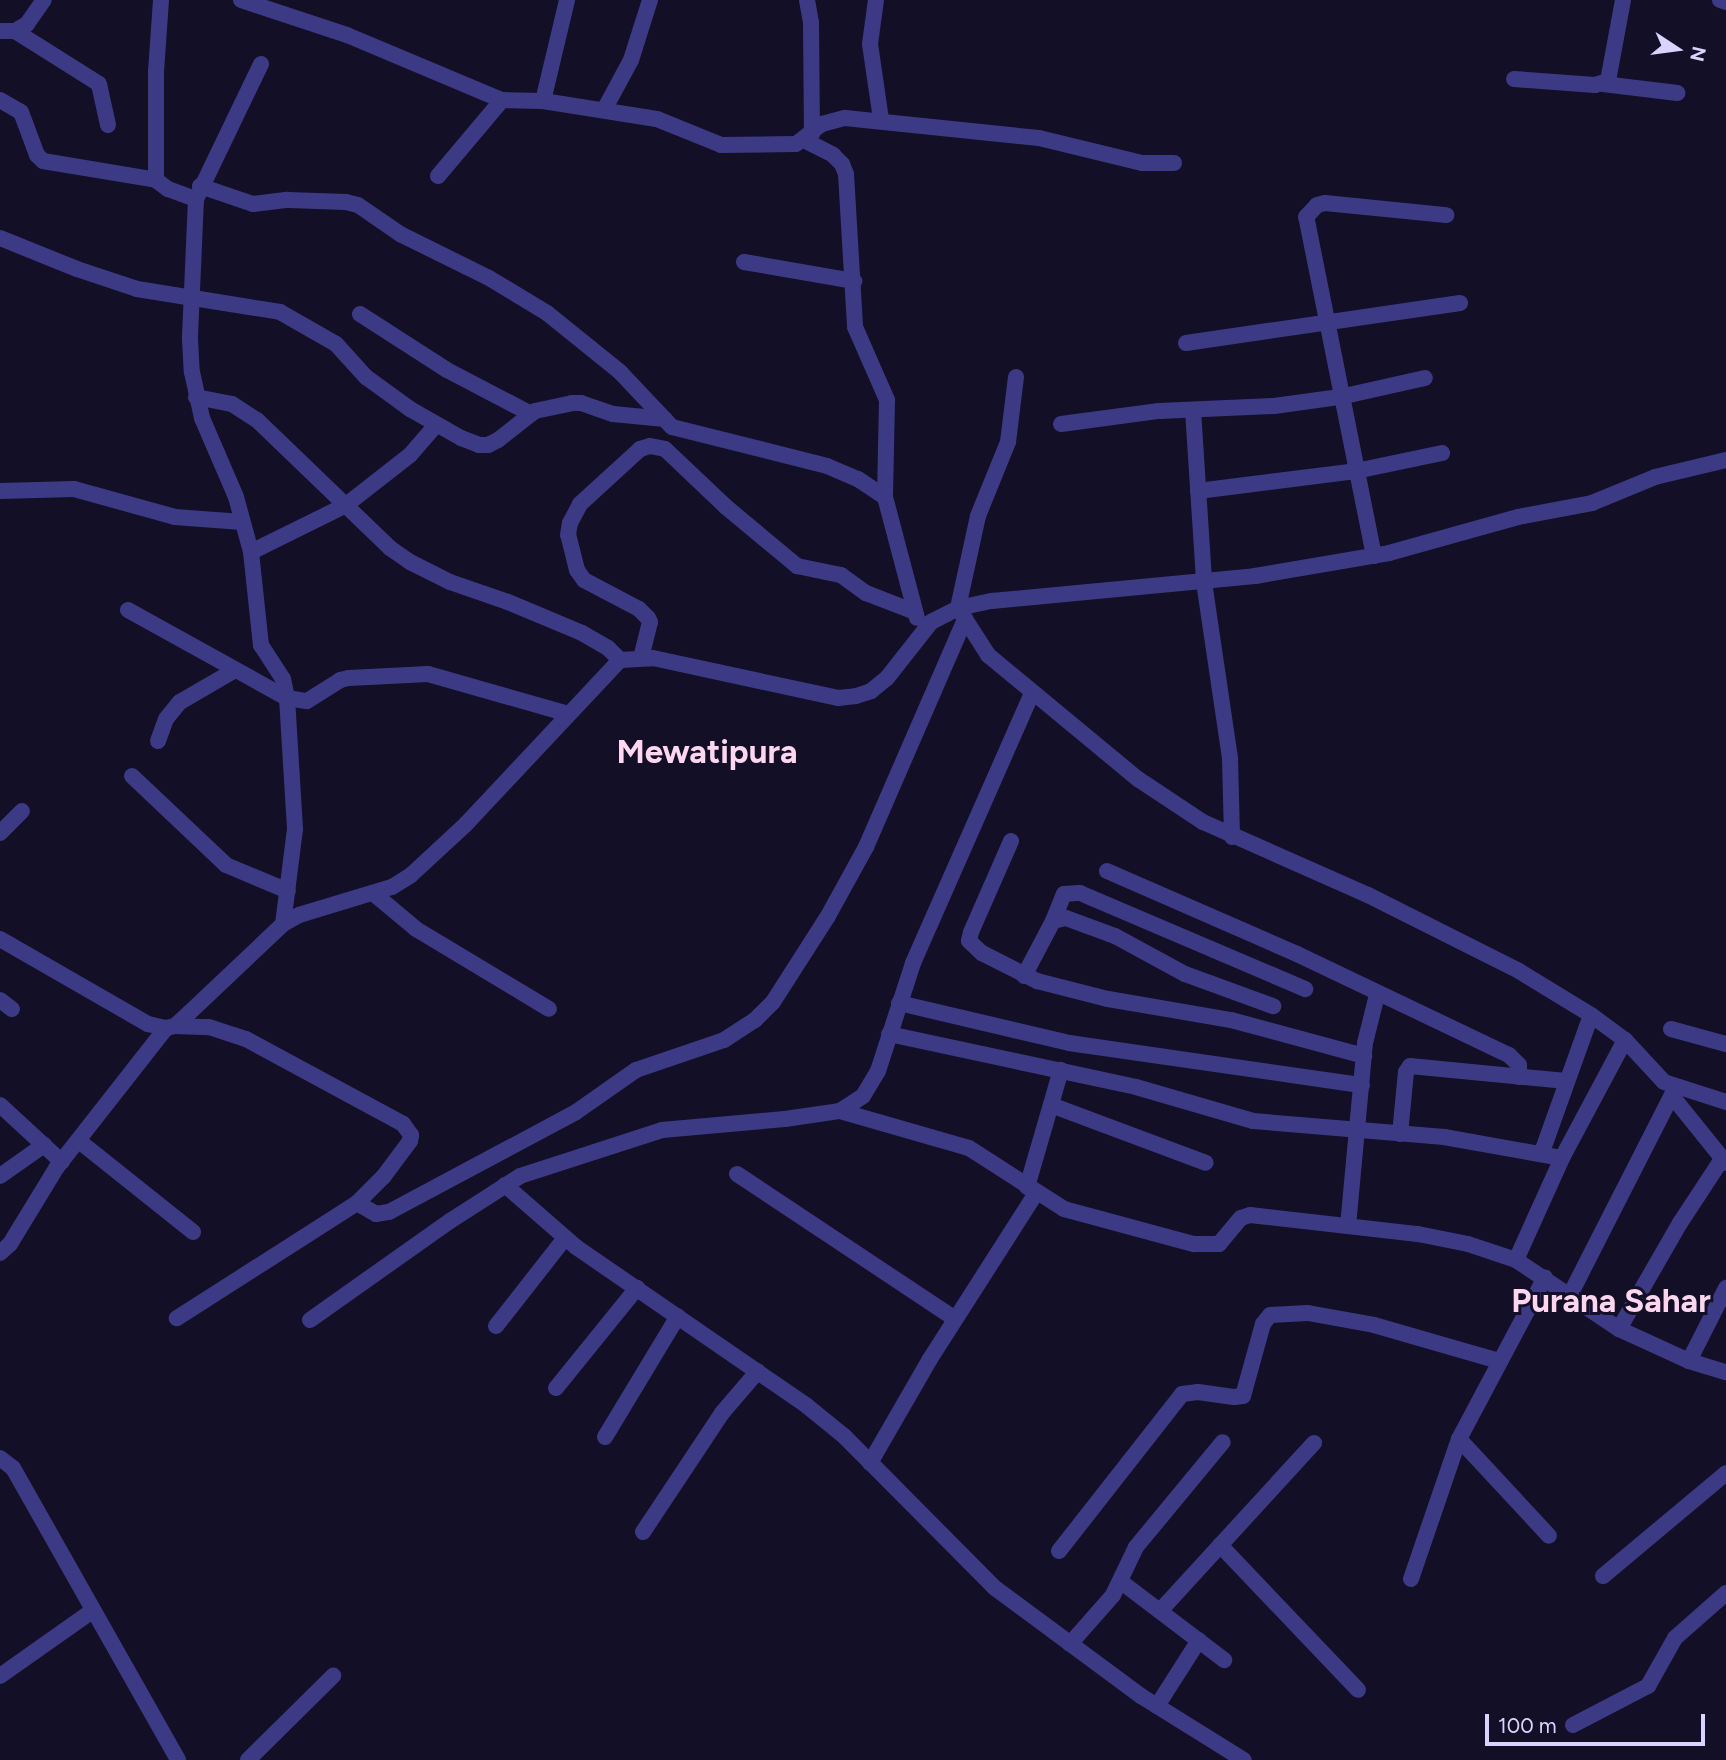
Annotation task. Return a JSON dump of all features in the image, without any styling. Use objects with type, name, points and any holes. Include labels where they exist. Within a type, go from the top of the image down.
[{"type":"street","points":[[7,31],[27,24],[44,0]]},
{"type":"street","points":[[156,180],[156,72],[161,0]]},
{"type":"street","points":[[242,0],[347,35],[502,100],[543,101],[668,122],[721,145],[796,144],[832,119],[881,119],[1039,138],[1142,163],[1174,163]]},
{"type":"street","points":[[543,101],[567,0]]},
{"type":"street","points":[[604,110],[631,61],[650,0]]},
{"type":"street","points":[[807,0],[811,23],[808,137]]},
{"type":"street","points":[[876,0],[870,44],[881,119]]},
{"type":"street","points":[[1603,84],[1611,74],[1623,0]]},
{"type":"street","points":[[1720,0],[1726,2]]},
{"type":"street","points":[[7,31],[99,84],[108,125]]},
{"type":"street","points":[[261,64],[198,192],[190,339],[196,397],[243,522],[251,552],[261,645],[283,678],[287,698],[295,829],[283,924]]},
{"type":"street","points":[[1514,79],[1603,84],[1677,93]]},
{"type":"street","points":[[0,100],[21,113],[37,155],[43,161],[156,180],[168,190],[198,192],[253,204],[288,200],[346,202],[372,212],[400,234],[489,278],[547,313],[620,372],[665,419],[680,429],[843,472],[885,497]]},
{"type":"street","points":[[438,176],[502,100]]},
{"type":"street","points":[[808,137],[833,155],[846,174],[857,337],[887,400],[885,497],[921,633]]},
{"type":"street","points":[[1374,556],[1306,227],[1310,210],[1325,203],[1446,215]]},
{"type":"street","points":[[0,237],[112,281],[191,299],[273,309],[336,344],[366,377],[436,425],[461,438],[488,445],[543,407],[581,402],[613,414],[665,419]]},
{"type":"street","points":[[744,262],[854,281]]},
{"type":"street","points":[[1186,343],[1460,303]]},
{"type":"street","points":[[360,314],[447,370],[531,414]]},
{"type":"street","points":[[357,1203],[376,1214],[389,1212],[576,1112],[636,1070],[724,1041],[755,1020],[773,1002],[846,884],[871,836],[961,614],[978,516],[1008,442],[1016,377]]},
{"type":"street","points":[[1061,424],[1160,411],[1274,406],[1340,397],[1425,378]]},
{"type":"street","points":[[196,397],[232,404],[257,420],[390,548],[427,572],[582,633],[608,648],[620,660]]},
{"type":"street","points":[[1193,411],[1204,582],[1230,759],[1232,837]]},
{"type":"street","points":[[251,552],[346,505],[410,455],[436,425]]},
{"type":"street","points":[[641,658],[650,622],[648,618],[639,609],[583,580],[577,570],[568,536],[570,523],[580,504],[640,449],[650,446],[665,449],[725,506],[797,566],[841,575],[866,593],[915,612]]},
{"type":"street","points":[[1198,491],[1356,471],[1442,453]]},
{"type":"street","points":[[0,1253],[10,1244],[62,1162],[170,1027],[283,924],[299,915],[392,887],[411,875],[466,824],[620,660],[641,658],[847,698],[878,686],[921,633],[937,618],[961,614],[992,601],[1204,582],[1374,556],[1518,517],[1592,503],[1655,477],[1726,460]]},
{"type":"street","points":[[0,491],[74,489],[175,517],[243,522]]},
{"type":"street","points":[[128,610],[287,698],[307,701],[340,680],[349,678],[428,674],[568,714]]},
{"type":"street","points":[[961,614],[988,655],[1157,793],[1232,837],[1368,895],[1519,971],[1591,1015],[1625,1041],[1655,1076],[1674,1091],[1724,1161],[1680,1223],[1619,1329]]},
{"type":"street","points":[[158,741],[166,719],[180,702],[235,670]]},
{"type":"street","points":[[840,1111],[863,1096],[878,1071],[913,964],[1032,693]]},
{"type":"street","points":[[132,776],[226,865],[288,891]]},
{"type":"street","points":[[0,833],[22,811]]},
{"type":"street","points":[[1011,841],[976,917],[970,941],[982,953],[1024,976],[1108,999],[1231,1020],[1364,1056]]},
{"type":"street","points":[[1107,871],[1297,954],[1377,995],[1509,1055],[1519,1065],[1519,1077]]},
{"type":"street","points":[[1024,976],[1065,894],[1080,892],[1306,989]]},
{"type":"street","points":[[373,893],[416,929],[549,1009]]},
{"type":"street","points":[[1053,921],[1066,918],[1077,921],[1122,939],[1185,974],[1273,1006]]},
{"type":"street","points":[[0,939],[148,1024],[209,1027],[235,1034],[407,1128],[410,1141],[384,1176],[357,1203],[177,1318]]},
{"type":"street","points":[[1348,1226],[1364,1056],[1377,995]]},
{"type":"street","points":[[899,1003],[1069,1043],[1362,1085]]},
{"type":"street","points":[[1542,1152],[1591,1015]]},
{"type":"street","points":[[1671,1029],[1726,1044]]},
{"type":"street","points":[[889,1034],[1136,1087],[1253,1121],[1444,1137],[1542,1152],[1562,1158]]},
{"type":"street","points":[[1516,1260],[1562,1158],[1625,1041]]},
{"type":"street","points":[[1399,1134],[1405,1082],[1410,1066],[1566,1081]]},
{"type":"street","points":[[870,1463],[1031,1190],[1061,1070]]},
{"type":"street","points":[[1674,1091],[1726,1102]]},
{"type":"street","points":[[1570,1295],[1674,1091]]},
{"type":"street","points":[[0,1105],[62,1162]]},
{"type":"street","points":[[1051,1105],[1206,1163]]},
{"type":"street","points":[[310,1320],[520,1176],[662,1130],[785,1119],[840,1111],[968,1148],[1064,1209],[1211,1247],[1220,1244],[1241,1218],[1250,1215],[1418,1234],[1468,1244],[1516,1260],[1619,1329],[1689,1361],[1726,1372]]},
{"type":"street","points":[[79,1141],[193,1232]]},
{"type":"street","points":[[0,1176],[44,1145]]},
{"type":"street","points":[[737,1174],[955,1319]]},
{"type":"street","points":[[505,1185],[565,1238],[807,1406],[870,1463],[995,1588],[1157,1706],[1244,1760]]},
{"type":"street","points":[[496,1326],[565,1238]]},
{"type":"street","points":[[1411,1579],[1459,1439],[1545,1277]]},
{"type":"street","points":[[556,1388],[637,1288]]},
{"type":"street","points":[[1689,1361],[1726,1288]]},
{"type":"street","points":[[1059,1551],[1182,1394],[1198,1392],[1243,1396],[1263,1324],[1270,1315],[1308,1313],[1374,1325],[1499,1361]]},
{"type":"street","points":[[605,1437],[678,1316]]},
{"type":"street","points":[[643,1532],[722,1413],[758,1371]]},
{"type":"street","points":[[1459,1439],[1549,1536]]},
{"type":"street","points":[[1070,1644],[1114,1595],[1136,1547],[1223,1443]]},
{"type":"street","points":[[1160,1611],[1314,1443]]},
{"type":"street","points":[[1,1457],[13,1468],[178,1760]]},
{"type":"street","points":[[1603,1576],[1726,1473]]},
{"type":"street","points":[[1220,1545],[1358,1690]]},
{"type":"street","points":[[1120,1581],[1224,1660]]},
{"type":"street","points":[[1573,1725],[1648,1686],[1675,1639],[1726,1593]]},
{"type":"street","points":[[0,1676],[92,1611]]},
{"type":"street","points":[[1157,1706],[1199,1640]]},
{"type":"street","points":[[248,1760],[333,1676]]},
{"type":"district","name":"Mewatipura","points":[[707,752]]},
{"type":"district","name":"Purana Sahar","points":[[1611,1301]]}]
